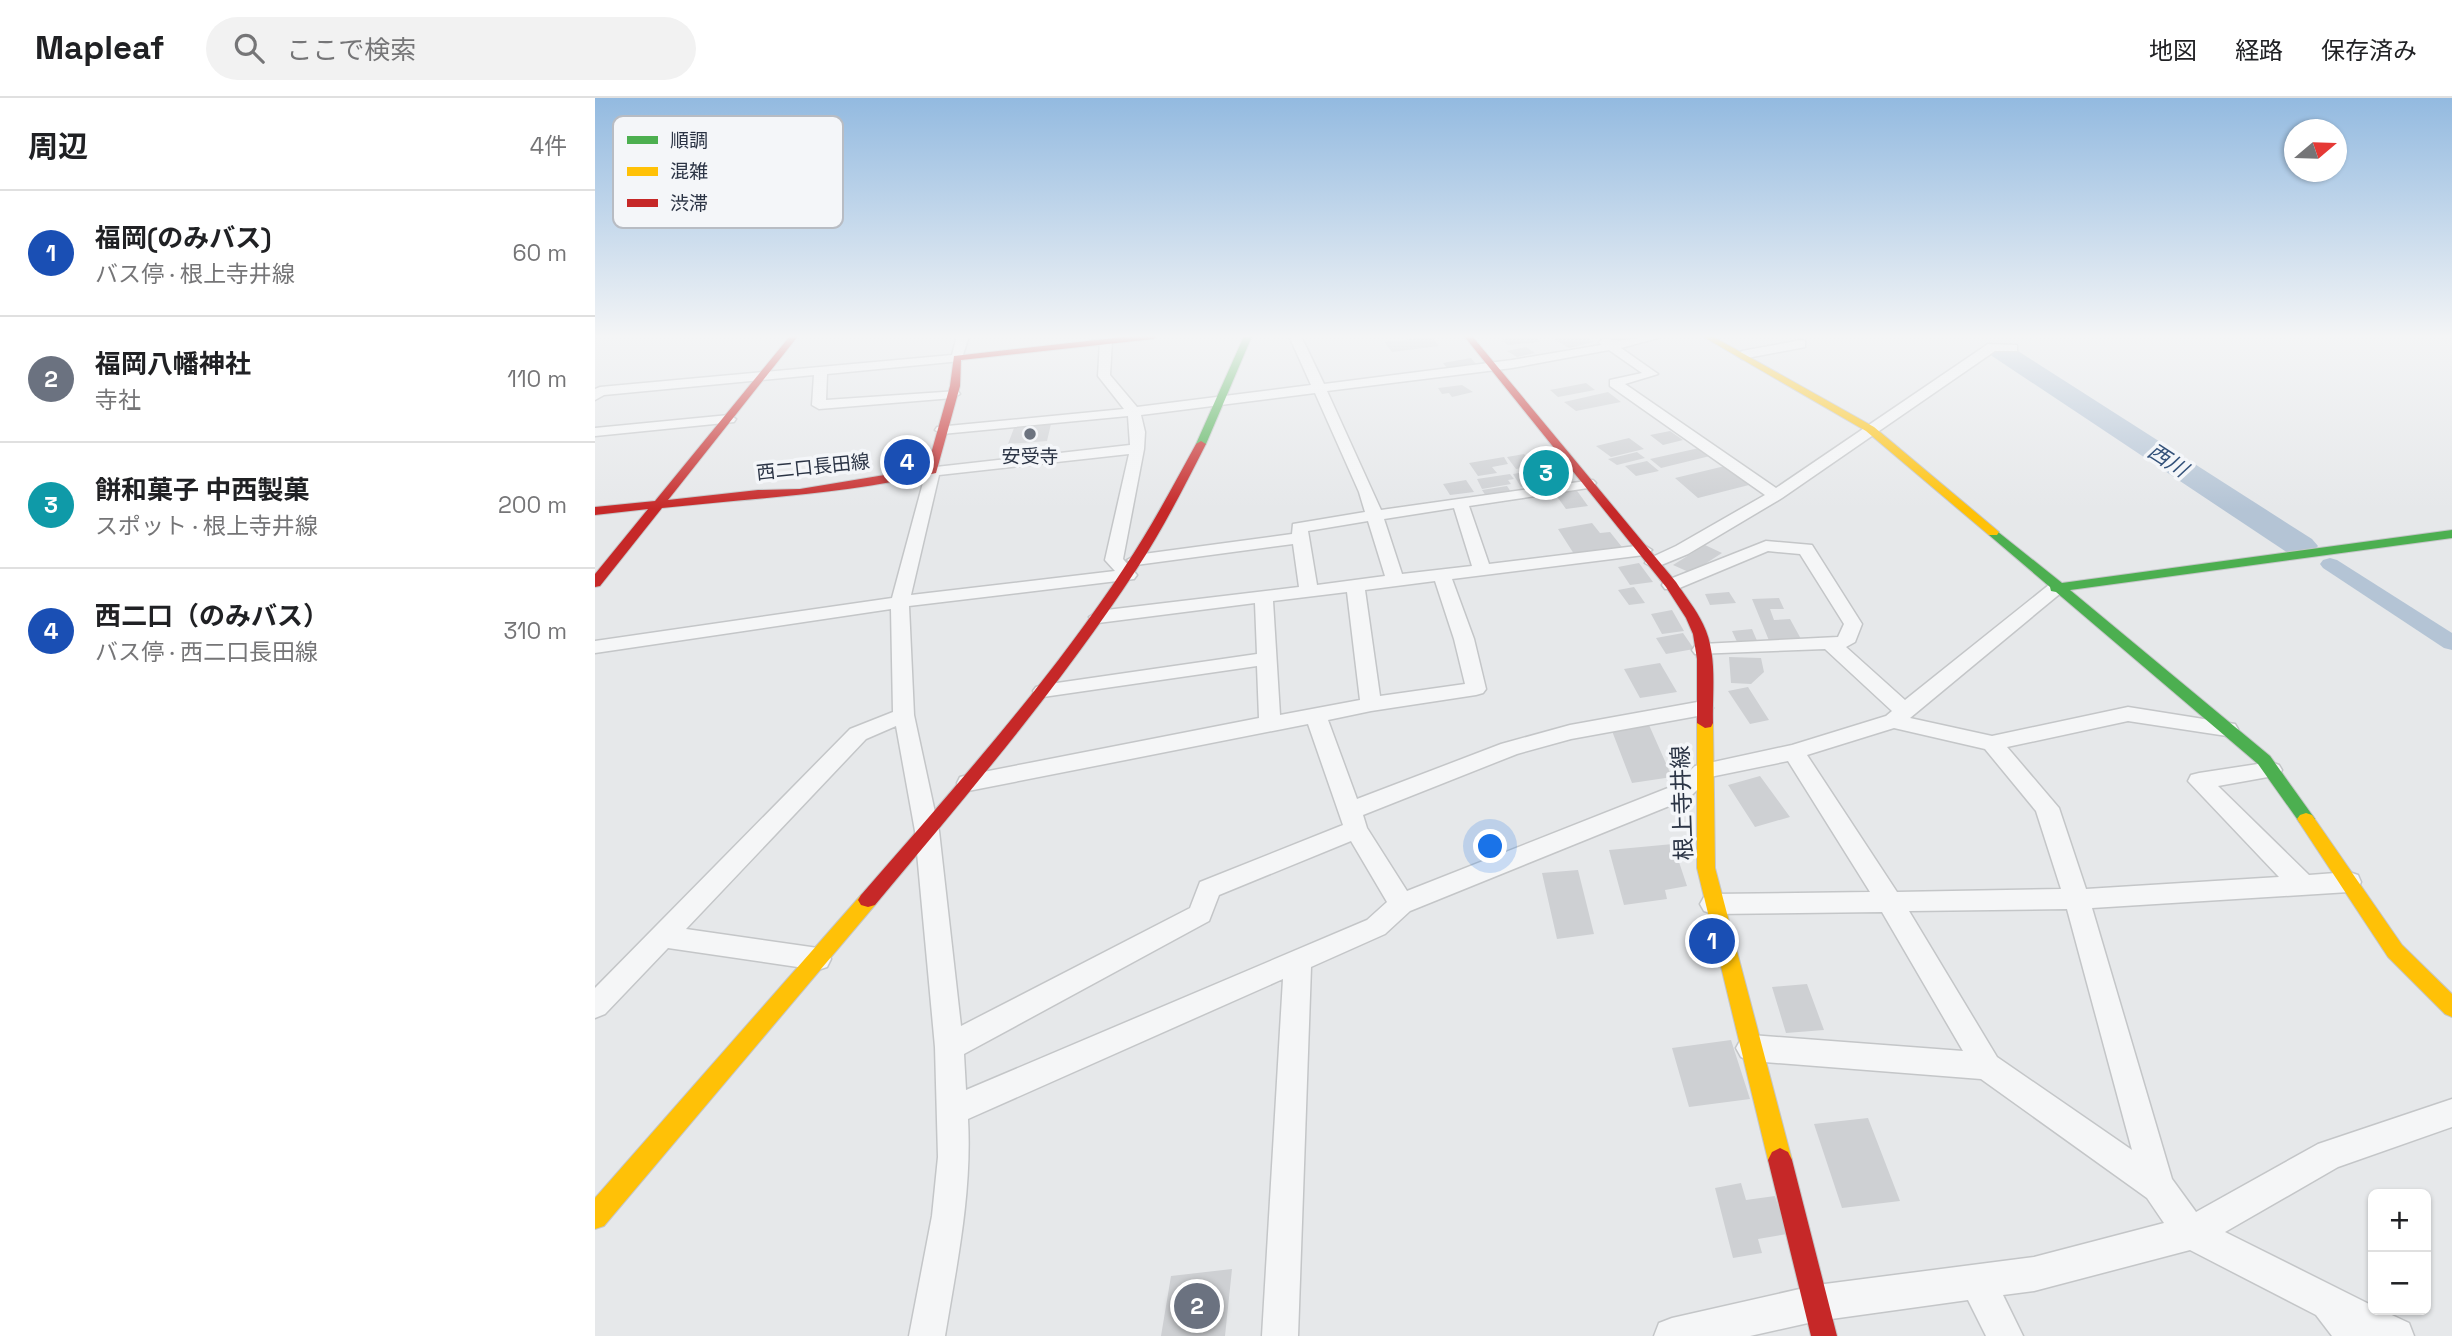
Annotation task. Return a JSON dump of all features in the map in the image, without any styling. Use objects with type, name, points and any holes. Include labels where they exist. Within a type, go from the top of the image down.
[{"type":"street","points":[[595,583],[748,394]]},
{"type":"street","points":[[820,394],[819,405],[953,394],[900,602],[904,715],[927,831],[949,1047],[954,1157],[949,1216],[927,1336]]},
{"type":"street","points":[[1120,394],[1137,421],[1137,449],[1114,560],[1132,567]]},
{"type":"street","points":[[595,1217],[968,783],[1043,691],[1132,567],[1206,438],[1226,394]]},
{"type":"street","points":[[943,430],[1131,412],[1266,394]]},
{"type":"street","points":[[1323,394],[1377,515],[1397,582]]},
{"type":"street","name":"根上寺井線","points":[[1514,394],[1649,556],[1696,623],[1702,650],[1706,868],[1820,1320]]},
{"type":"street","points":[[1630,394],[1776,495]]},
{"type":"street","points":[[1809,394],[1870,429],[2264,760],[2395,951],[2452,1008]]},
{"type":"street","points":[[1098,617],[1355,584],[1649,556],[1682,550],[1776,495],[1922,394]]},
{"type":"street","points":[[595,432],[729,419]]},
{"type":"street","points":[[932,471],[1137,449]]},
{"type":"street","name":"西二口長田線","points":[[595,511],[758,494],[800,493],[932,471]]},
{"type":"street","points":[[1309,590],[1299,527],[1588,482]]},
{"type":"street","points":[[1459,502],[1483,572]]},
{"type":"street","points":[[951,1111],[1376,928],[1401,904],[1681,792],[1703,771],[1794,752],[1899,716],[2056,588],[2452,534]]},
{"type":"street","points":[[595,647],[1132,567],[1302,538]]},
{"type":"street","points":[[1671,585],[1766,546],[1806,548],[1853,624],[1845,642],[1702,650]]},
{"type":"street","points":[[968,783],[1371,704],[1476,689],[1464,639],[1443,577]]},
{"type":"street","points":[[1355,584],[1371,704]]},
{"type":"street","points":[[1264,595],[1269,723]]},
{"type":"street","points":[[1830,643],[1899,716],[1991,743],[2128,714],[2227,729]]},
{"type":"street","points":[[1043,691],[1266,659]]},
{"type":"street","points":[[949,1047],[1200,914],[1209,889],[1509,749],[1570,732],[1703,708]]},
{"type":"street","points":[[595,1006],[858,734],[904,715]]},
{"type":"street","points":[[1316,716],[1354,820],[1401,904]]},
{"type":"street","points":[[1991,743],[2047,808],[2077,899],[2158,1187]]},
{"type":"street","points":[[1794,752],[1890,902],[1987,1066],[2158,1187],[2191,1233],[2396,1336]]},
{"type":"street","points":[[2271,770],[2199,781],[2303,885]]},
{"type":"street","points":[[1713,904],[2077,899],[2349,882]]},
{"type":"street","points":[[664,937],[818,959]]},
{"type":"street","points":[[1280,1336],[1298,960]]},
{"type":"street","points":[[1751,1048],[1987,1066]]},
{"type":"street","points":[[1672,1336],[1820,1320],[1977,1282],[2033,1274],[2191,1233],[2329,1155],[2452,1113]]},
{"type":"street","points":[[1977,1282],[2005,1336]]},
{"type":"street","points":[[2326,1301],[2354,1336]]},
{"type":"building","points":[[1554,394],[1575,394],[1558,397]]},
{"type":"building","points":[[1610,394],[1621,402],[1576,411],[1564,402]]},
{"type":"building","name":"安受寺","points":[[1051,424],[1047,441],[1008,444],[1014,428]]},
{"type":"building","points":[[1670,431],[1683,440],[1663,445],[1650,435]]},
{"type":"building","points":[[1629,438],[1644,449],[1611,457],[1596,446]]},
{"type":"building","points":[[1699,448],[1710,456],[1661,468],[1650,459]]},
{"type":"building","points":[[1637,452],[1645,458],[1617,465],[1608,459]]},
{"type":"building","points":[[1524,454],[1534,466],[1516,469],[1507,457]]},
{"type":"building","points":[[1504,457],[1508,464],[1492,467],[1497,473],[1478,476],[1469,463]]},
{"type":"building","points":[[1647,461],[1659,471],[1636,476],[1625,466]]},
{"type":"building","points":[[1725,466],[1749,485],[1698,498],[1675,478]]},
{"type":"building","points":[[1553,468],[1559,475],[1539,478],[1533,471]]},
{"type":"building","points":[[1531,471],[1540,484],[1521,487],[1513,474]]},
{"type":"building","points":[[1510,474],[1514,479],[1508,480],[1511,484],[1482,489],[1477,479]]},
{"type":"building","points":[[1466,480],[1474,492],[1450,495],[1443,484]]},
{"type":"building","points":[[1507,486],[1511,492],[1486,496],[1482,490]]},
{"type":"building","points":[[1575,488],[1588,506],[1566,509],[1553,491]]},
{"type":"building","points":[[1592,523],[1600,533],[1610,532],[1622,547],[1574,554],[1558,529]]},
{"type":"building","points":[[1705,545],[1722,553],[1691,573],[1673,565]]},
{"type":"building","points":[[1639,563],[1653,582],[1630,585],[1618,567]]},
{"type":"building","points":[[1634,587],[1645,603],[1629,605],[1618,590]]},
{"type":"building","points":[[1729,592],[1736,603],[1710,605],[1705,594]]},
{"type":"building","points":[[1779,598],[1784,609],[1770,609],[1774,620],[1790,619],[1801,639],[1770,643],[1752,599]]},
{"type":"building","points":[[1672,610],[1684,631],[1662,634],[1651,614]]},
{"type":"building","points":[[1752,629],[1758,643],[1738,644],[1732,631]]},
{"type":"building","points":[[1683,633],[1694,649],[1666,654],[1656,638]]},
{"type":"building","points":[[1729,657],[1761,658],[1764,672],[1751,684],[1731,683]]},
{"type":"building","points":[[1660,663],[1677,692],[1640,698],[1624,669]]},
{"type":"building","points":[[1748,687],[1769,720],[1750,724],[1728,691]]},
{"type":"building","points":[[1649,725],[1672,777],[1632,783],[1612,731]]},
{"type":"building","points":[[1760,776],[1790,817],[1755,827],[1728,785]]},
{"type":"building","points":[[1673,844],[1687,886],[1665,890],[1667,899],[1624,905],[1609,850]]},
{"type":"building","points":[[1578,870],[1594,934],[1557,939],[1542,873]]},
{"type":"building","points":[[1807,984],[1824,1030],[1786,1033],[1772,987]]},
{"type":"building","points":[[1731,1040],[1750,1099],[1689,1107],[1672,1048]]},
{"type":"building","points":[[1868,1118],[1900,1201],[1842,1208],[1814,1124]]},
{"type":"building","points":[[1741,1183],[1746,1200],[1775,1196],[1787,1234],[1758,1239],[1762,1253],[1733,1258],[1715,1188]]},
{"type":"building","points":[[1232,1269],[1225,1336],[1161,1336],[1171,1276]]},
{"type":"waterway","name":"西川","points":[[2067,394],[2300,546]]},
{"type":"waterway","points":[[2330,564],[2452,643]]},
{"type":"traffic: fast","points":[[1201,444],[1223,394]]},
{"type":"traffic: fast","points":[[1993,532],[2264,760],[2306,819]]},
{"type":"traffic: fast","points":[[2056,588],[2452,534]]},
{"type":"traffic: slow","points":[[1808,394],[1870,429],[1993,532]]},
{"type":"traffic: slow","points":[[1705,723],[1706,868],[1780,1160]]},
{"type":"traffic: slow","points":[[2306,819],[2395,951],[2452,1008]]},
{"type":"traffic: slow","points":[[595,1217],[868,900]]},
{"type":"traffic: jam","points":[[595,583],[747,394]]},
{"type":"traffic: jam","points":[[595,511],[758,494],[800,493],[932,471],[953,394]]},
{"type":"traffic: jam","points":[[1515,394],[1671,585],[1696,623],[1705,659],[1705,723]]},
{"type":"traffic: jam","points":[[868,900],[1005,738],[1092,625],[1132,567],[1201,444]]},
{"type":"traffic: jam","points":[[1780,1160],[1824,1336]]},
{"type":"place","name":"安受寺","points":[[1030,434]]},
{"type":"place","name":"西二口（のみバス）","points":[[907,462]]},
{"type":"place","name":"餅和菓子 中西製菓","points":[[1546,473]]},
{"type":"place","name":"福岡(のみバス)","points":[[1712,941]]},
{"type":"place","name":"福岡八幡神社","points":[[1197,1306]]}]
